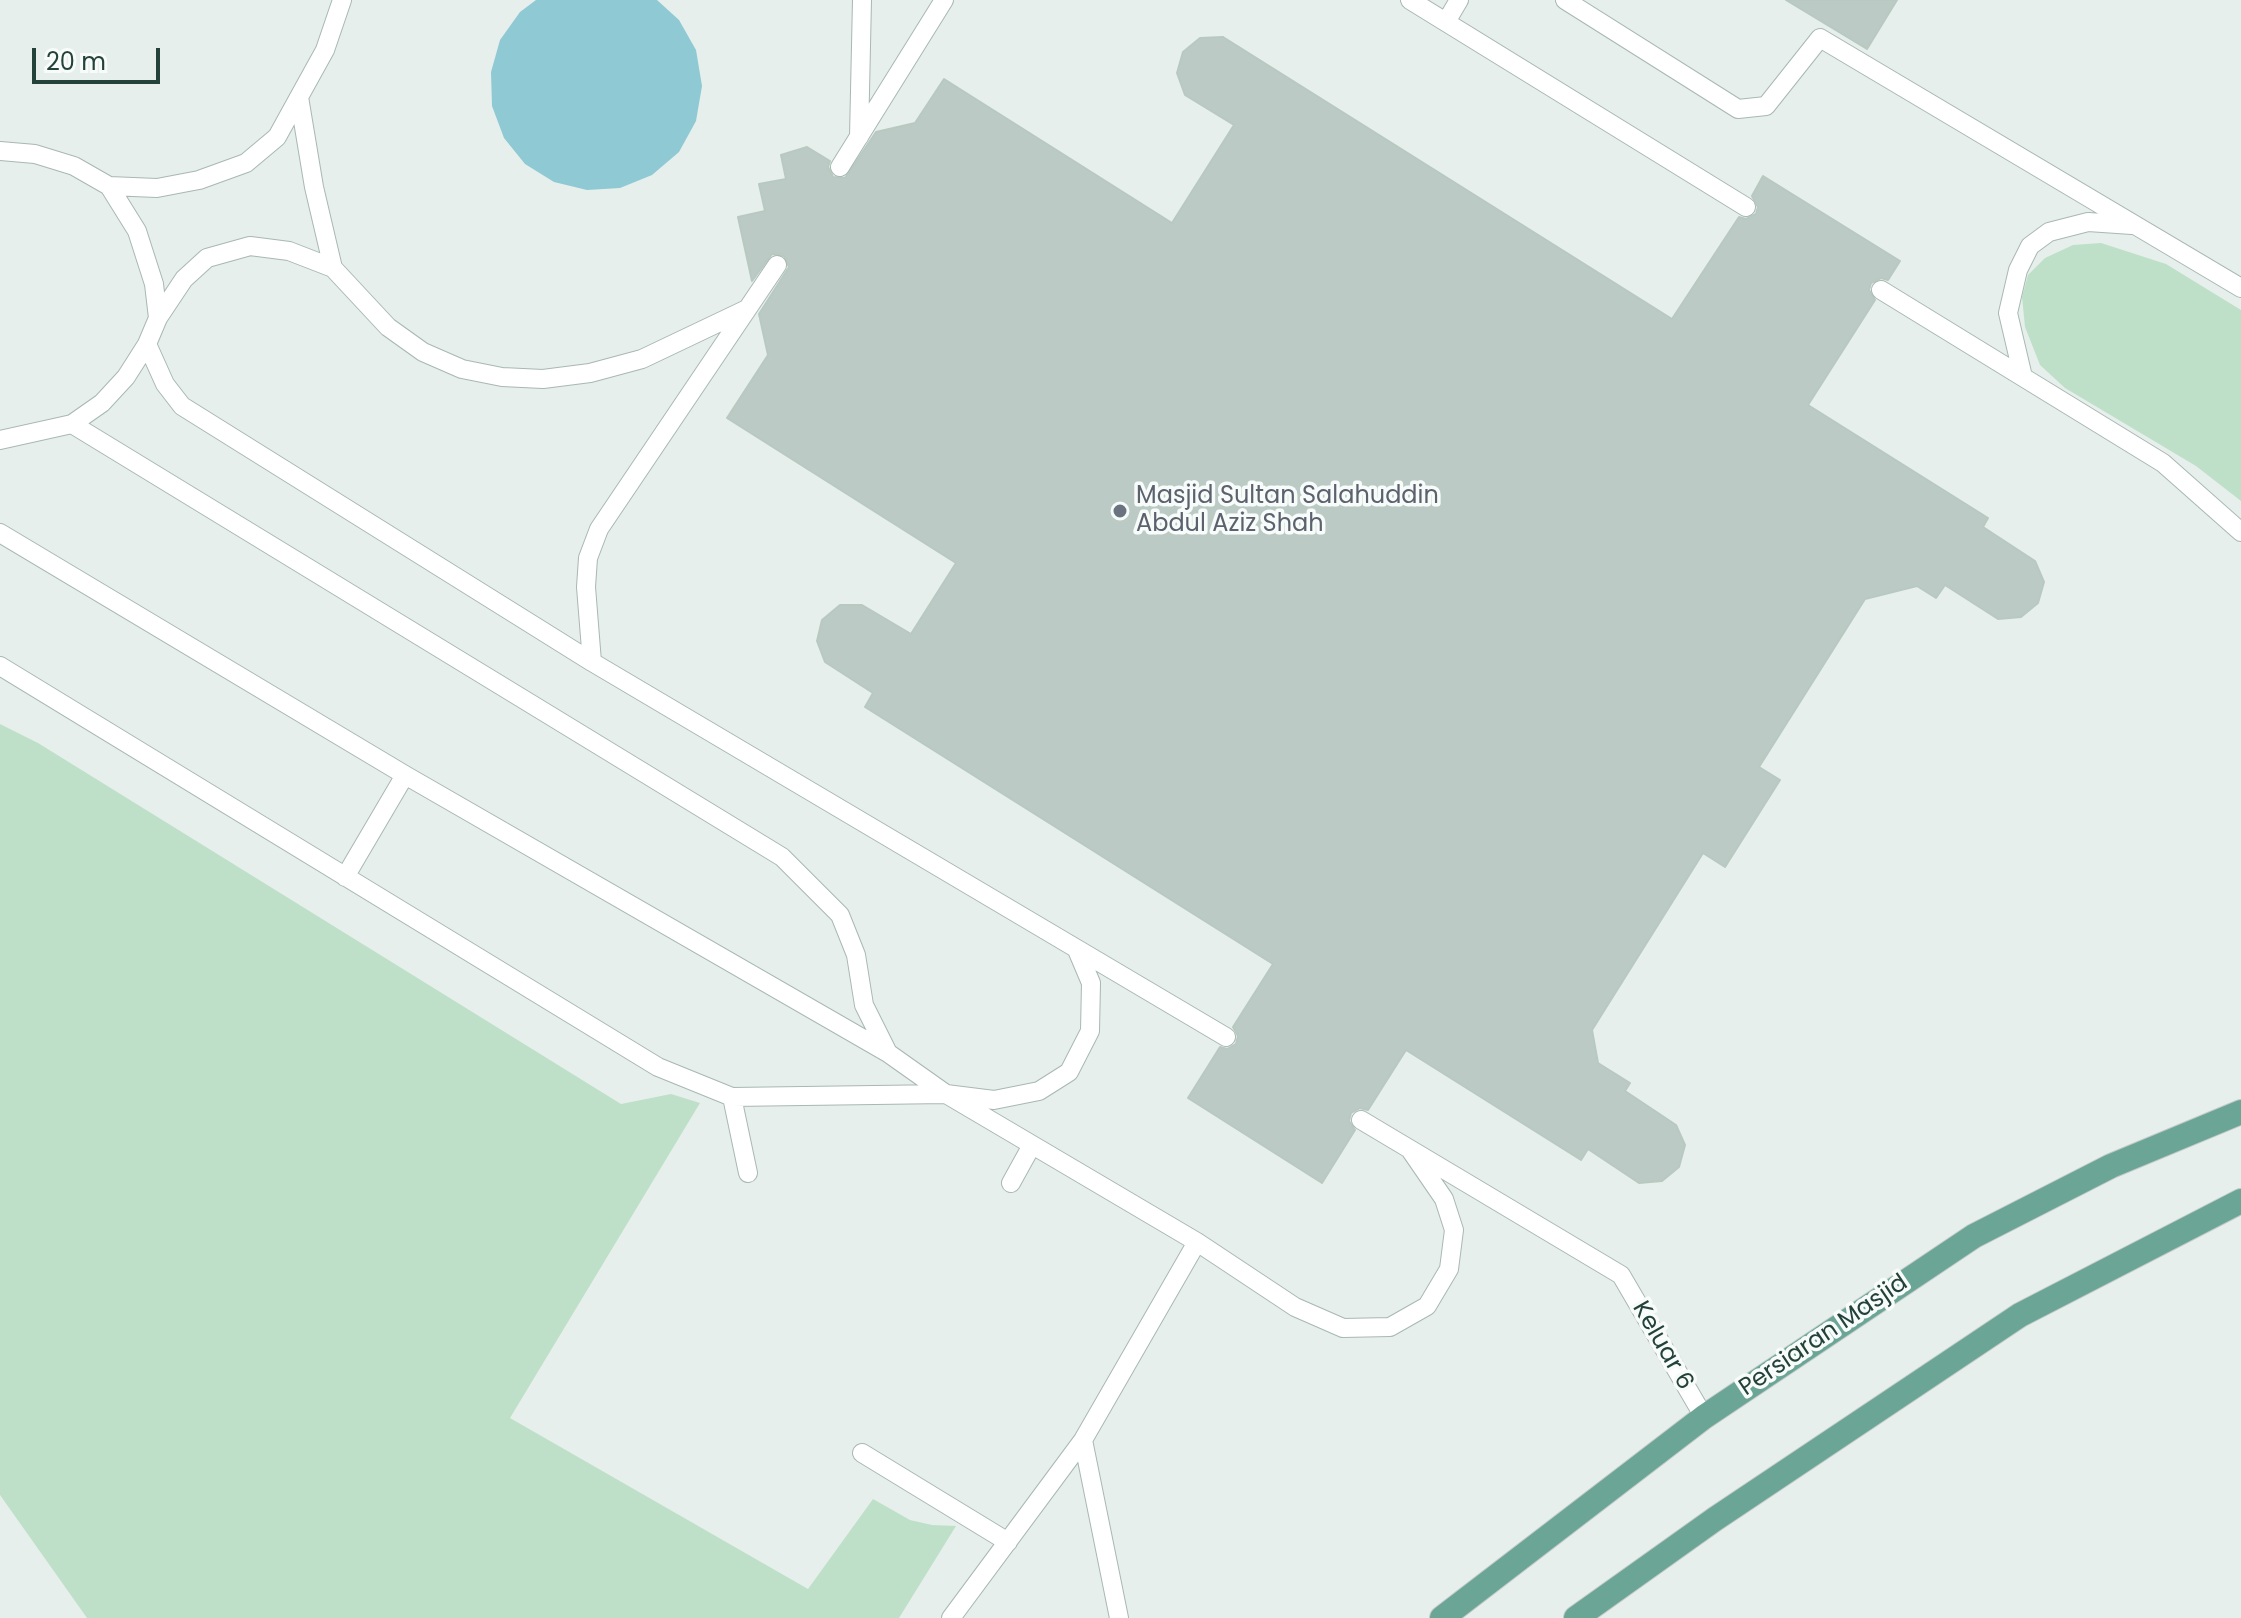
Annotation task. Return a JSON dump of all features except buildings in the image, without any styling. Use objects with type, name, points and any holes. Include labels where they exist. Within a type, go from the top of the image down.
[{"type":"main road","name":"Persiaran Masjid","points":[[1442,1618],[1704,1417],[1974,1236],[2111,1166],[2241,1112]]},
{"type":"main road","points":[[1576,1618],[1715,1519],[2020,1315],[2241,1201]]},
{"type":"lane","points":[[0,151],[35,154],[74,166],[109,186],[157,188],[199,180],[246,163],[277,137],[325,50],[342,0]]},
{"type":"lane","points":[[859,138],[862,0]]},
{"type":"lane","points":[[840,167],[944,0]]},
{"type":"lane","points":[[1410,0],[1746,207]]},
{"type":"lane","points":[[1446,22],[1459,0]]},
{"type":"lane","points":[[1565,0],[1738,109],[1766,106],[1820,38],[2241,288]]},
{"type":"lane","points":[[299,97],[314,187],[333,268]]},
{"type":"lane","points":[[109,186],[137,231],[154,284],[158,318]]},
{"type":"lane","points":[[2023,377],[2008,313],[2018,270],[2030,246],[2049,232],[2088,222],[2135,225]]},
{"type":"lane","points":[[0,440],[72,424],[102,403],[126,377],[147,344],[158,318],[184,279],[207,258],[250,246],[289,251],[333,268],[388,327],[423,352],[462,369],[502,377],[543,379],[590,373],[642,359],[745,310]]},
{"type":"lane","points":[[592,662],[586,587],[588,558],[599,529],[777,265]]},
{"type":"lane","points":[[1881,290],[2163,463],[2241,532]]},
{"type":"lane","points":[[147,344],[165,384],[182,406],[592,662],[1226,1037]]},
{"type":"lane","points":[[72,424],[782,857],[840,915],[856,955],[864,1005],[888,1053]]},
{"type":"lane","points":[[0,533],[405,775],[888,1053],[946,1094],[1197,1242],[1295,1307],[1343,1328],[1390,1327],[1427,1306],[1449,1269],[1454,1230],[1444,1199],[1411,1151],[1361,1120]]},
{"type":"lane","points":[[0,666],[658,1067],[732,1097],[946,1094],[994,1100],[1039,1091],[1069,1072],[1090,1031],[1091,983],[1077,950]]},
{"type":"lane","points":[[345,877],[405,775]]},
{"type":"lane","points":[[732,1097],[748,1173]]},
{"type":"lane","points":[[1011,1183],[1032,1145]]},
{"type":"lane","name":"Keluar 6","points":[[1411,1151],[1621,1275],[1704,1417]]},
{"type":"lane","points":[[951,1618],[1083,1440],[1197,1242]]},
{"type":"lane","points":[[1083,1440],[1119,1618]]},
{"type":"lane","points":[[862,1453],[1008,1542]]},
{"type":"green space","points":[[2101,243],[2166,264],[2241,310],[2241,501],[2196,466],[2065,388],[2040,365],[2025,327],[2022,297],[2028,275],[2045,258],[2073,245]]},
{"type":"green space","points":[[0,724],[38,743],[621,1104],[671,1094],[700,1103],[510,1418],[808,1589],[873,1499],[910,1520],[956,1526],[899,1618],[87,1618],[0,1495]]},
{"type":"water","points":[[536,0],[657,0],[679,20],[696,50],[702,86],[696,121],[679,152],[652,175],[620,188],[587,190],[554,182],[525,164],[504,138],[492,106],[491,72],[500,40],[520,12]]},
{"type":"place","name":"Masjid Sultan Salahuddin Abdul Aziz Shah","points":[[1120,511]]}]
